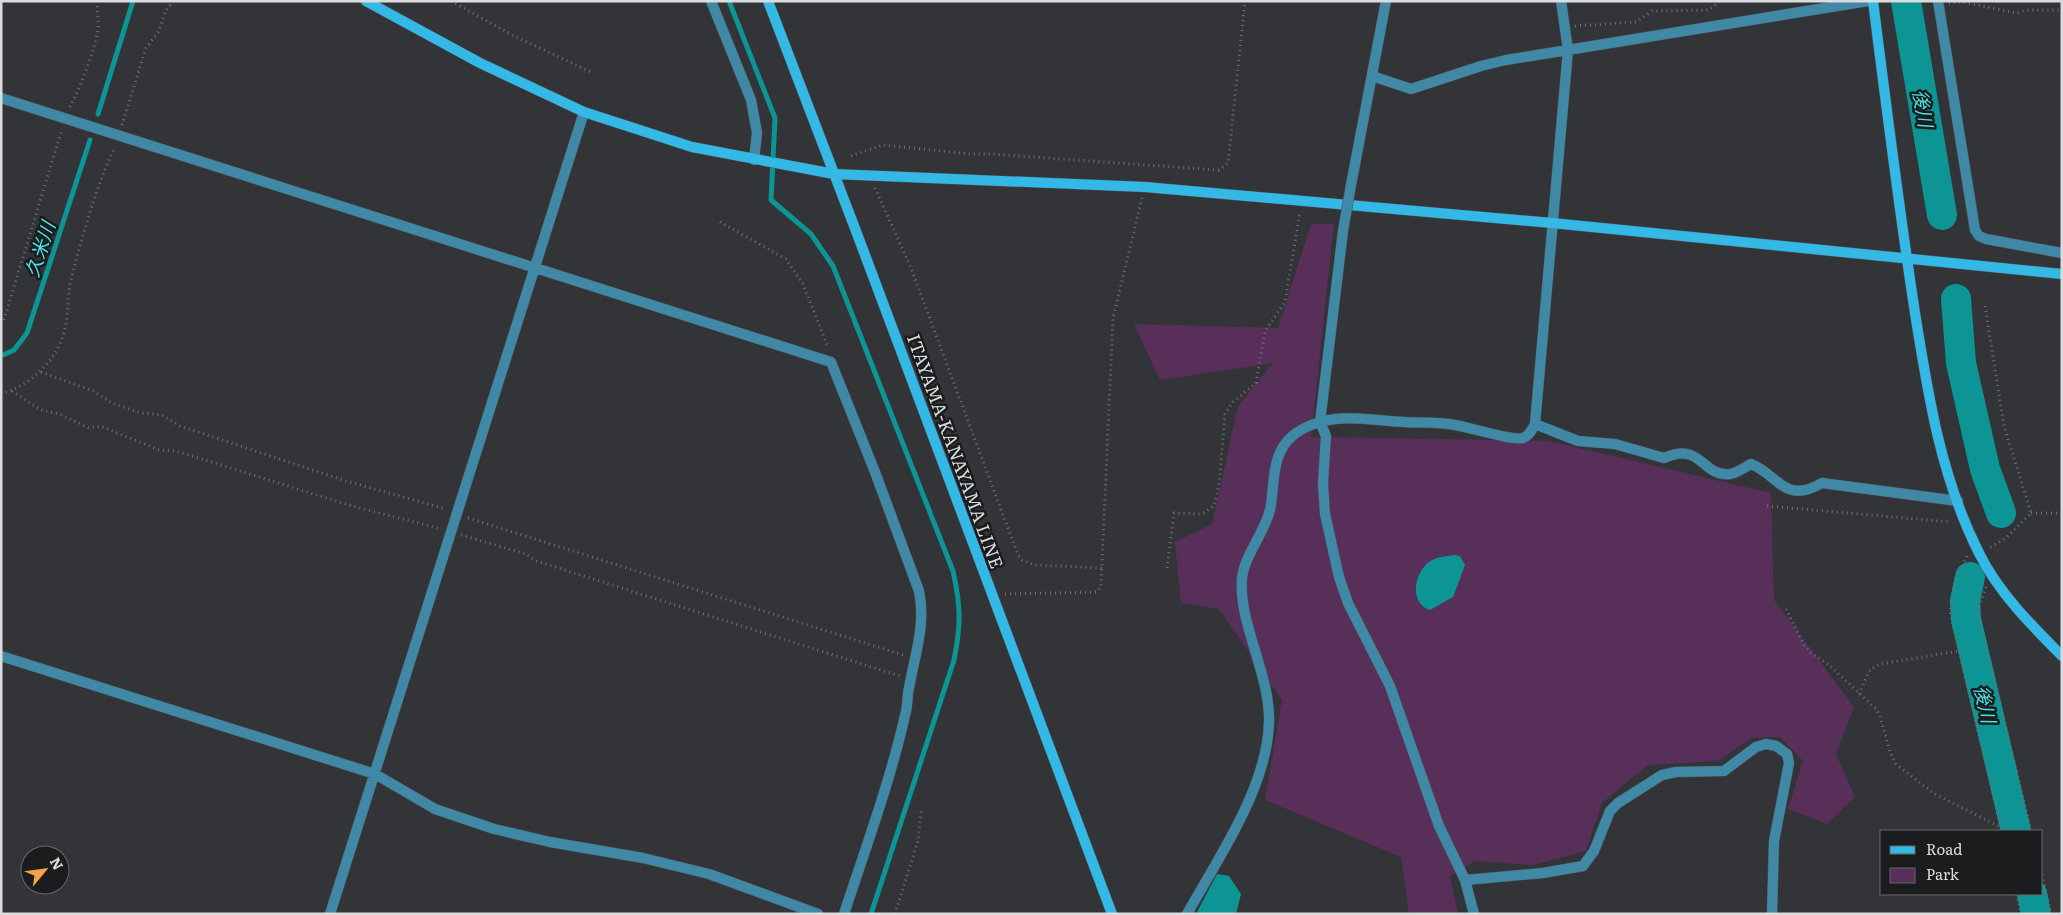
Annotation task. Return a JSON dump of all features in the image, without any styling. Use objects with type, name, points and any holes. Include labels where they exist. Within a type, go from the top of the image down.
[{"type":"street","points":[[366,1],[480,63],[584,112],[692,147],[834,174],[1145,187],[1552,223],[2062,274]]},
{"type":"street","points":[[711,1],[750,100],[757,133],[754,160]]},
{"type":"street","name":"ITAYAMA-KANAYAMA LINE","points":[[768,1],[1112,914]]},
{"type":"street","points":[[1386,1],[1343,231],[1320,422],[1326,436],[1323,483],[1326,514],[1342,586],[1348,603],[1390,686],[1439,826],[1465,880],[1474,914]]},
{"type":"street","points":[[1187,914],[1232,832],[1254,786],[1265,753],[1269,722],[1268,696],[1243,598],[1242,578],[1245,565],[1269,513],[1277,458],[1283,446],[1293,435],[1320,422],[1359,420],[1453,424],[1518,439],[1529,434],[1535,424],[1568,50],[1561,1]]},
{"type":"street","points":[[1372,76],[1411,89],[1481,66],[1868,1]]},
{"type":"street","points":[[1873,1],[1907,260],[1930,406],[1948,476],[1979,554],[2003,591],[2062,656]]},
{"type":"street","points":[[1938,2],[1975,230],[1979,236],[1986,239],[2062,253]]},
{"type":"street","points":[[1,98],[831,362],[875,472],[919,591],[922,631],[907,709],[890,771],[844,914]]},
{"type":"street","points":[[330,914],[584,112]]},
{"type":"street","points":[[1535,424],[1578,441],[1615,444],[1664,458],[1677,453],[1684,453],[1697,457],[1714,471],[1723,474],[1731,474],[1751,464],[1761,468],[1787,490],[1811,490],[1822,483],[1928,499],[1958,501]]},
{"type":"street","points":[[1,656],[375,774],[434,809],[494,828],[709,874],[818,914]]},
{"type":"street","points":[[1465,880],[1543,873],[1582,866],[1594,851],[1610,811],[1618,802],[1662,775],[1676,772],[1724,771],[1756,747],[1766,744],[1776,746],[1787,754],[1789,763],[1774,841],[1772,914]]},
{"type":"path","points":[[1,324],[10,301],[64,118],[80,87],[98,28],[96,11],[98,1]]},
{"type":"path","points":[[1,394],[12,391],[41,372],[60,344],[64,330],[70,282],[106,166],[119,135],[146,48],[159,31],[165,12],[173,1]]},
{"type":"path","points":[[451,1],[512,35],[593,73]]},
{"type":"path","points":[[851,156],[883,145],[970,154],[1219,170],[1228,163],[1246,1]]},
{"type":"path","points":[[1565,27],[1636,22],[1652,11],[1684,12],[1709,10],[1720,1]]},
{"type":"path","points":[[1938,2],[1962,2],[2017,13],[2026,10],[2062,10]]},
{"type":"path","points":[[870,176],[911,268],[1018,554],[1022,560],[1034,565],[1102,568]]},
{"type":"path","points":[[992,594],[1097,592],[1101,586],[1113,318],[1145,187]]},
{"type":"path","points":[[1167,568],[1174,513],[1202,514],[1209,511],[1217,498],[1225,414],[1227,409],[1256,383],[1265,331],[1285,302],[1302,200]]},
{"type":"path","points":[[720,222],[786,258],[803,284],[830,353],[831,362]]},
{"type":"path","points":[[1985,306],[2004,426],[2030,513]]},
{"type":"path","points":[[41,372],[93,391],[112,403],[141,413],[162,415],[180,426],[346,481],[457,514],[915,660]]},
{"type":"path","points":[[1767,506],[1959,522],[1966,520]]},
{"type":"path","points":[[1979,554],[2006,538],[2030,513],[2062,513]]},
{"type":"path","points":[[1975,544],[1966,558],[1951,599],[1950,613],[2002,830]]},
{"type":"path","points":[[1995,578],[1985,588],[1979,607],[1979,618],[2031,830]]},
{"type":"path","points":[[1786,609],[1804,646],[1828,664],[1880,716],[1890,752],[1896,764],[1933,793],[2002,830]]},
{"type":"path","points":[[1859,694],[1870,670],[1880,664],[1959,651]]},
{"type":"path","points":[[895,914],[918,841],[921,811]]},
{"type":"path","points":[[2043,879],[2051,914]]},
{"type":"path","points":[[2017,895],[2022,914]]},
{"type":"green space","points":[[1311,224],[1334,224],[1311,437],[1549,441],[1771,493],[1774,600],[1854,707],[1836,754],[1855,797],[1827,824],[1788,809],[1803,761],[1780,737],[1751,738],[1718,761],[1648,765],[1602,803],[1586,851],[1533,865],[1475,861],[1450,876],[1458,914],[1409,914],[1401,857],[1265,800],[1282,700],[1219,609],[1181,603],[1175,542],[1212,524],[1238,406],[1273,363],[1160,380],[1134,324],[1278,328]]},
{"type":"water","points":[[1455,555],[1460,556],[1465,565],[1453,597],[1430,610],[1423,606],[1416,594],[1416,586],[1421,571],[1432,560]]},
{"type":"water","points":[[1217,874],[1229,876],[1241,894],[1236,914],[1196,914]]},
{"type":"waterway","name":"久米川","points":[[98,114],[133,1]]},
{"type":"waterway","points":[[729,1],[775,118],[771,200],[811,234],[833,266],[953,571],[958,595],[959,626],[954,660],[871,914]]},
{"type":"waterway","name":"後川","points":[[1906,1],[1942,215]]},
{"type":"waterway","name":"久米川","points":[[1,356],[14,350],[27,333],[90,140]]},
{"type":"waterway","name":"後川","points":[[1956,299],[1961,363],[1985,469],[2001,513]]},
{"type":"waterway","name":"後川","points":[[1970,577],[1965,601],[1966,619],[2016,830]]},
{"type":"waterway","name":"後川","points":[[2032,895],[2036,914]]}]
